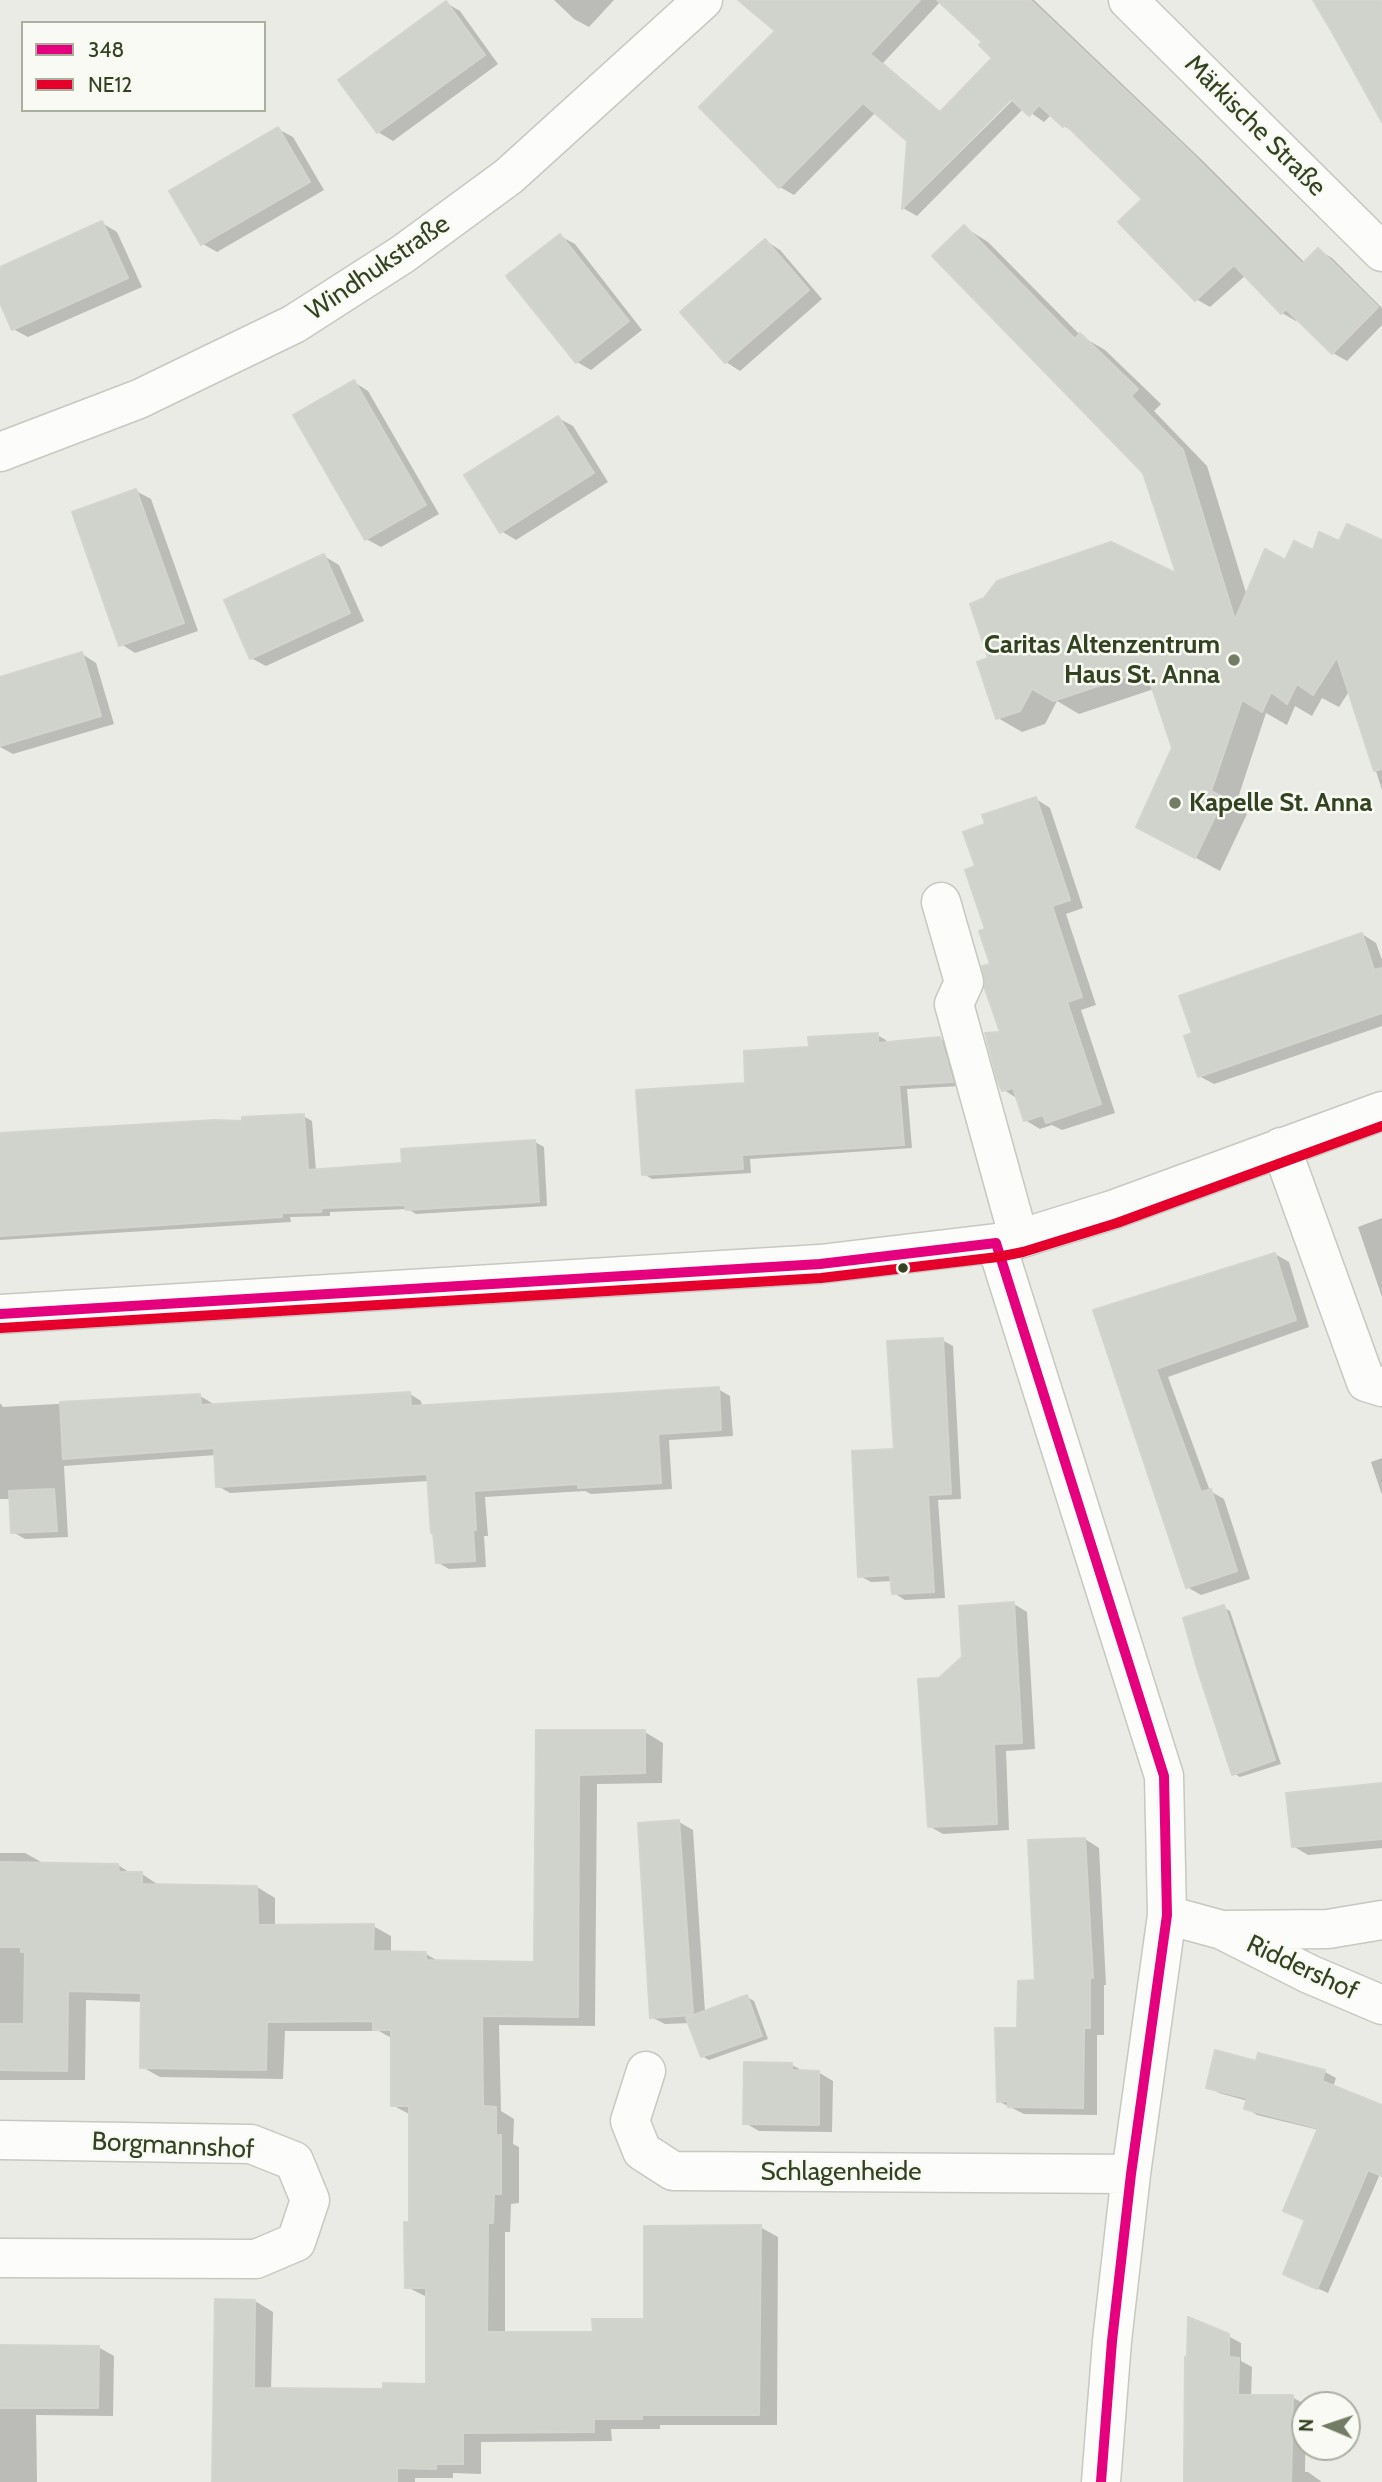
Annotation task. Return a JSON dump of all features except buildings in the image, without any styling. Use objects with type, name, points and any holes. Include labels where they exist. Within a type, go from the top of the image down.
[{"type":"street","name":"Windhukstraße","points":[[0,452],[139,399],[294,324],[403,254],[509,176],[703,0]]},
{"type":"street","name":"Märkische Straße","points":[[1128,0],[1382,252]]},
{"type":"street","points":[[941,902],[964,982],[954,1004],[1007,1241],[1164,1776],[1167,1915],[1131,2174],[1112,2341],[1101,2482]]},
{"type":"street","points":[[0,1314],[820,1264],[1007,1241],[1112,1210],[1382,1111]]},
{"type":"street","points":[[1280,1147],[1366,1382],[1382,1387]]},
{"type":"street","points":[[1167,1915],[1222,1930],[1328,1928],[1382,1920]]},
{"type":"street","name":"Riddershof","points":[[1222,1930],[1309,1974],[1382,2005]]},
{"type":"street","name":"Schlagenheide","points":[[646,2071],[630,2120],[642,2151],[673,2171],[1131,2174]]},
{"type":"street","name":"Borgmannshof","points":[[0,2140],[251,2144],[294,2161],[310,2200],[296,2242],[256,2259],[0,2258]]},
{"type":"transit line","name":"NE12","points":[[1,1328],[821,1278],[998,1257],[1117,1223],[1382,1126]]},
{"type":"transit line","name":"348","points":[[996,1243],[1164,1776],[1167,1915],[1131,2174],[1112,2341],[1101,2482]]},
{"type":"transit line","name":"348","points":[[0,1314],[820,1264],[996,1243]]},
{"type":"place","name":"Caritas Altenzentrum Haus St. Anna","points":[[1234,660]]},
{"type":"place","name":"Kapelle St. Anna","points":[[1175,803]]}]
